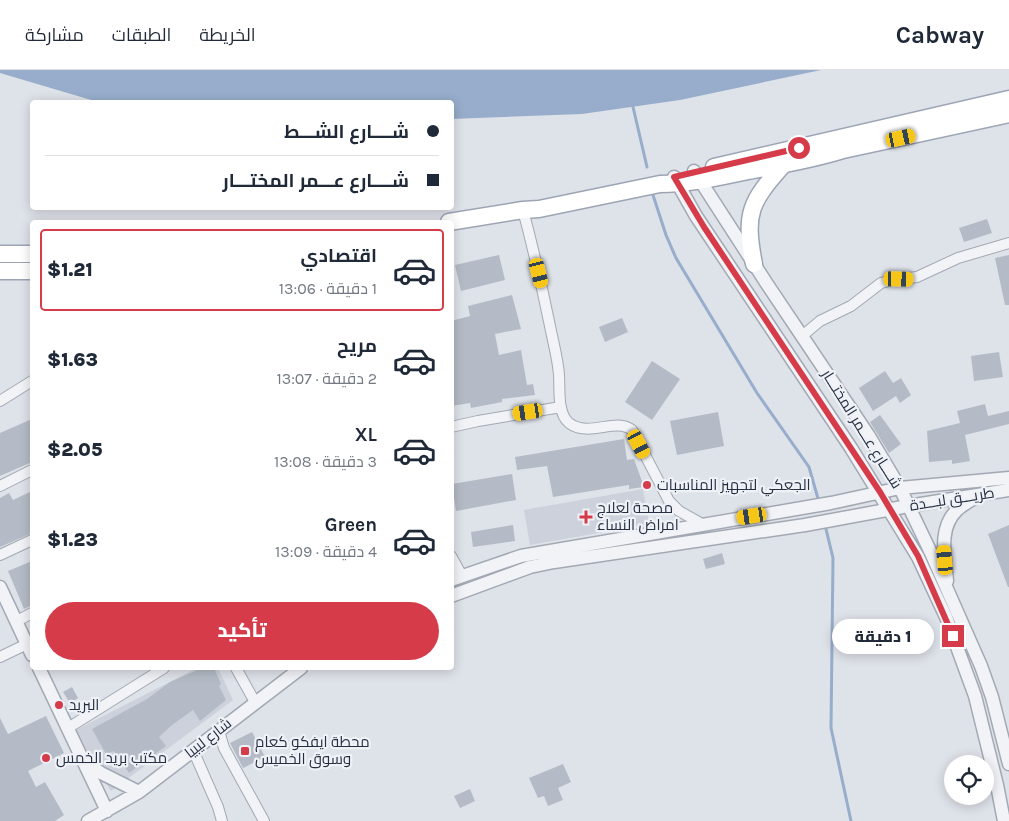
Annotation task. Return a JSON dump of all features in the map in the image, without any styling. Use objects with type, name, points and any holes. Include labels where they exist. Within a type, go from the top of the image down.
[{"type":"main road","points":[[454,221],[529,211],[697,176],[1009,99]]},
{"type":"main road","points":[[697,176],[819,158],[843,150],[1009,114]]},
{"type":"main road","points":[[754,264],[749,238],[752,209],[764,187],[784,164]]},
{"type":"main road","points":[[454,233],[529,211]]},
{"type":"main road","points":[[0,254],[30,254]]},
{"type":"main road","points":[[0,271],[30,271]]},
{"type":"street","name":"شــــارع عـــمر المختـــار","points":[[697,176],[869,436],[900,488],[984,674],[992,697],[1009,764]]},
{"type":"street","name":"شــــارع عـــمر المختـــار","points":[[671,181],[710,236],[880,492],[918,556],[960,654],[975,696],[1004,821]]},
{"type":"street","points":[[529,211],[558,369],[561,407],[564,416],[569,423],[579,427],[589,429],[622,425],[632,430],[669,501],[679,512],[702,524]]},
{"type":"street","points":[[802,336],[820,321],[851,306],[881,283],[917,277],[958,258],[1009,243]]},
{"type":"street","points":[[0,401],[30,383]]},
{"type":"street","points":[[454,426],[561,407]]},
{"type":"street","points":[[0,486],[30,471]]},
{"type":"street","name":"طريـــق لبـــدة","points":[[456,578],[521,556],[831,503],[900,488],[1009,478]]},
{"type":"street","name":"طريـــق لبـــدة","points":[[454,595],[530,567],[554,562],[805,525],[889,509],[1009,490]]},
{"type":"street","points":[[948,591],[944,545],[947,527],[958,509],[981,494]]},
{"type":"street","points":[[0,555],[30,541]]},
{"type":"street","points":[[0,587],[30,649],[0,657]]},
{"type":"street","points":[[17,621],[30,614]]},
{"type":"street","points":[[40,670],[107,810]]},
{"type":"street","points":[[68,728],[161,670]]},
{"type":"street","points":[[237,670],[254,702]]},
{"type":"street","name":"شارع ليبيا","points":[[88,821],[139,792],[254,702],[298,670]]},
{"type":"street","points":[[219,730],[224,748],[264,821]]},
{"type":"street","points":[[193,750],[218,807],[222,821]]},
{"type":"street","points":[[83,761],[101,773],[139,792]]},
{"type":"shaded area","name":"مصحة لعلاج امراض النساء","points":[[643,489],[649,524],[530,545],[524,510]]},
{"type":"shaded area","points":[[193,670],[219,670],[233,700],[111,791],[74,731]]},
{"type":"water","points":[[0,70],[821,70],[680,100],[582,114],[454,119],[454,100],[91,100],[0,73]]},
{"type":"building","points":[[987,219],[992,233],[964,242],[959,228]]},
{"type":"building","points":[[499,255],[505,280],[461,291],[455,265]]},
{"type":"building","points":[[1009,255],[1009,305],[1005,305],[995,258]]},
{"type":"building","points":[[512,295],[521,329],[495,334],[499,355],[521,350],[527,385],[533,384],[535,395],[502,399],[502,402],[471,408],[470,403],[454,406],[454,320],[470,316],[468,306]]},
{"type":"building","points":[[622,318],[628,332],[605,342],[599,327]]},
{"type":"building","points":[[999,352],[1003,377],[974,381],[971,356]]},
{"type":"building","points":[[652,361],[680,379],[652,420],[625,402]]},
{"type":"building","points":[[885,371],[893,383],[901,378],[911,395],[900,403],[896,396],[873,411],[859,388]]},
{"type":"building","points":[[985,404],[988,416],[1009,411],[1009,424],[965,435],[970,461],[952,464],[952,460],[929,462],[927,431],[960,423],[957,411]]},
{"type":"building","points":[[718,412],[724,446],[677,455],[670,421]]},
{"type":"building","points":[[880,415],[901,444],[889,453],[870,422]]},
{"type":"building","points":[[30,420],[30,463],[0,476],[0,433]]},
{"type":"building","points":[[624,439],[627,460],[634,459],[644,487],[629,489],[629,485],[553,497],[547,466],[517,470],[515,457]]},
{"type":"building","points":[[512,474],[516,500],[456,511],[454,484]]},
{"type":"building","points":[[30,492],[30,534],[0,547],[0,498],[9,493],[13,500]]},
{"type":"building","points":[[513,525],[515,541],[473,547],[471,532]]},
{"type":"building","points":[[1009,525],[1009,587],[1008,587],[988,534]]},
{"type":"building","points":[[722,553],[725,564],[706,569],[703,559]]},
{"type":"building","points":[[30,562],[30,606],[24,609],[8,571]]},
{"type":"building","points":[[197,670],[215,670],[221,684],[219,686],[226,700],[200,721],[193,710],[172,725],[159,737],[166,746],[129,773],[114,751],[106,754],[92,729],[147,699],[170,682]]},
{"type":"building","points":[[72,687],[78,698],[70,703],[63,692]]},
{"type":"building","points":[[46,716],[64,753],[28,771],[36,787],[45,782],[64,815],[55,821],[0,821],[0,718],[8,734]]},
{"type":"building","name":"محطة ايفكو كعام وسوق الخميس","points":[[252,732],[265,757],[243,768],[230,743]]},
{"type":"building","points":[[563,764],[571,782],[558,788],[563,800],[548,806],[544,796],[538,798],[529,778]]},
{"type":"building","points":[[470,789],[475,801],[460,808],[454,796]]},
{"type":"waterway","points":[[633,107],[647,167]]},
{"type":"waterway","points":[[653,195],[666,235],[676,258],[757,393],[809,467],[819,502]]},
{"type":"waterway","points":[[825,525],[833,558],[831,728],[851,821]]},
{"type":"place","name":"الجعكي لتجهيز المناسبات","points":[[647,485]]},
{"type":"place","name":"مصحة لعلاج امراض النساء","points":[[586,517]]},
{"type":"place","name":"البريد","points":[[59,705]]},
{"type":"place","name":"محطة ايفكو كعام وسوق الخميس","points":[[245,751]]},
{"type":"place","name":"مكتب بريد الخمس","points":[[46,758]]},
{"type":"route","points":[[799,148],[674,177],[696,216],[880,492],[918,556],[953,636]]}]
